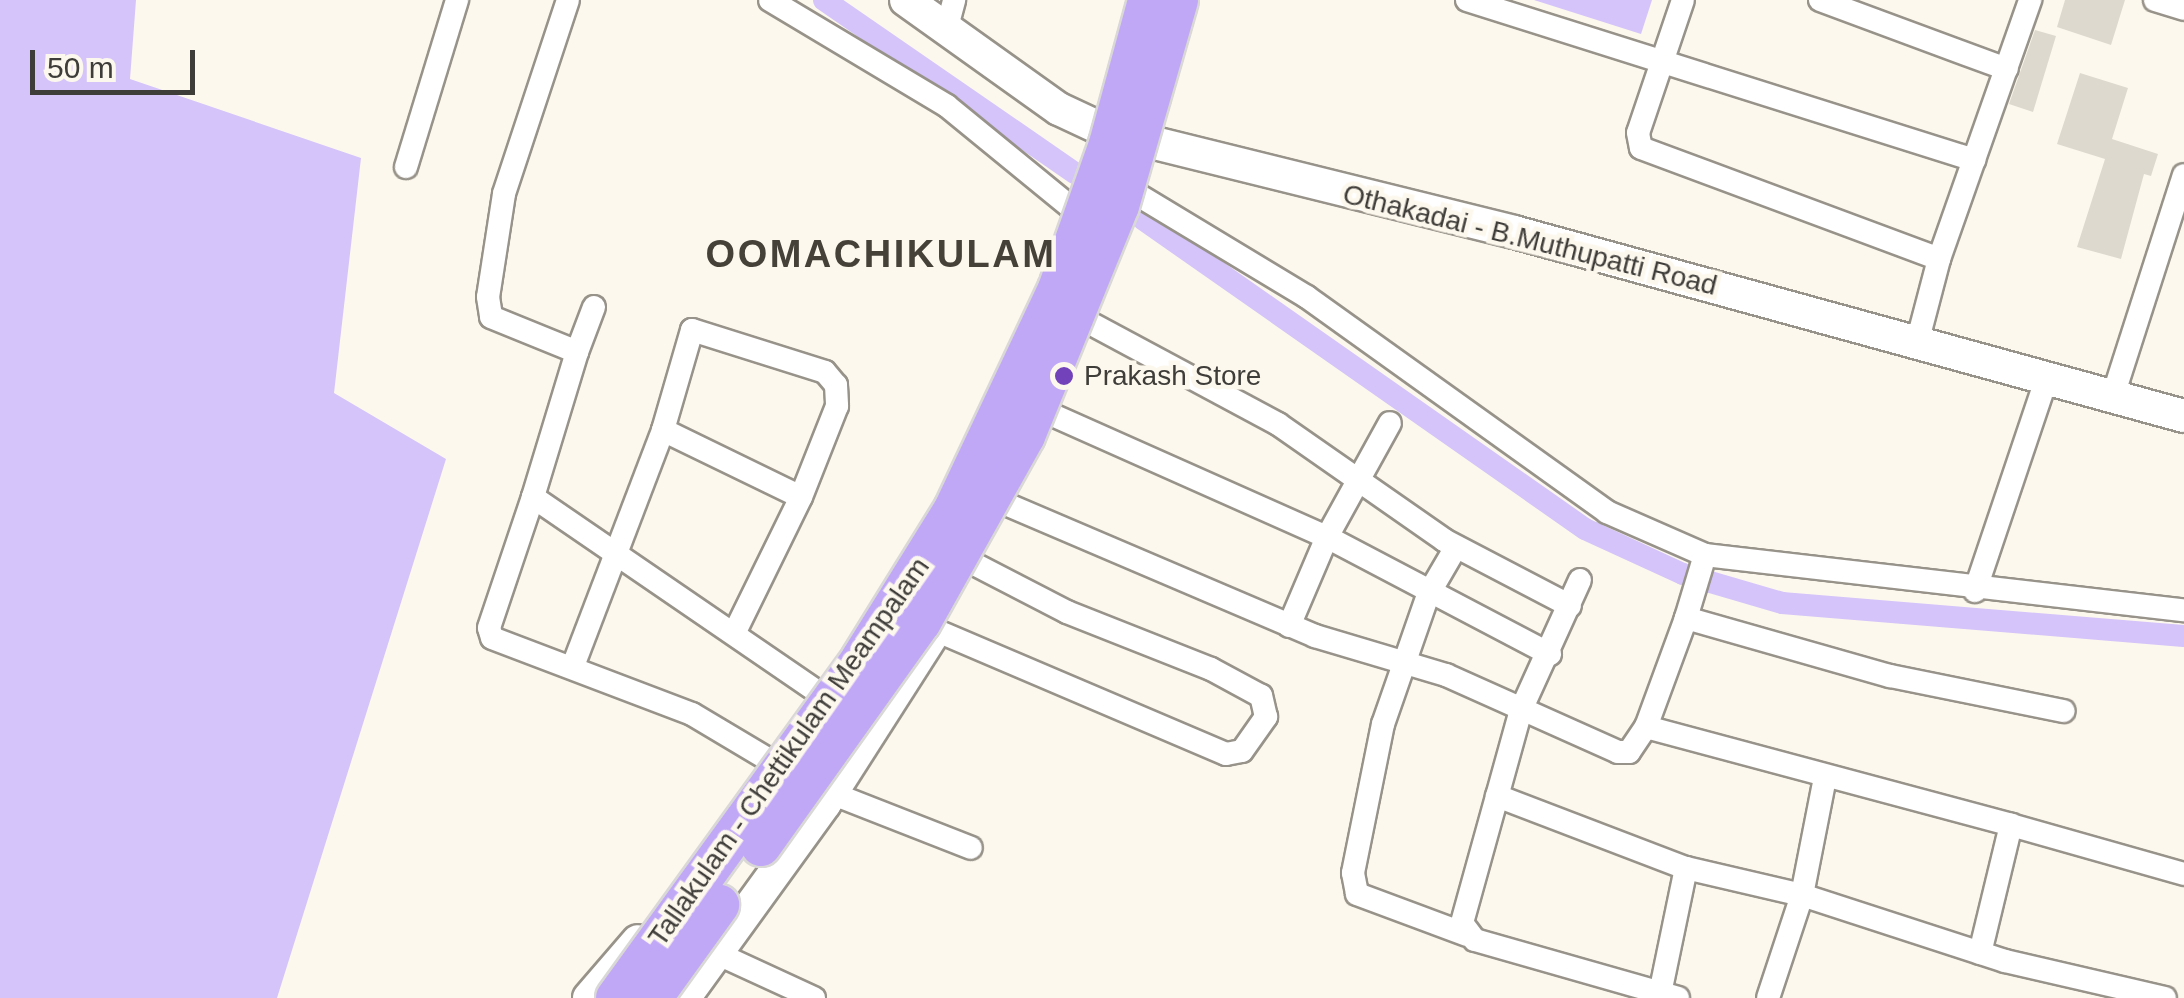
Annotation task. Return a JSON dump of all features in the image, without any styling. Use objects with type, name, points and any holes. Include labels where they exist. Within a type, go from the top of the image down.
[{"type":"highway","name":"Tallakulam - Chettikulam Meampalam","points":[[616,998],[861,660],[963,493],[1064,275],[1145,0]]},
{"type":"highway","name":"Tallakulam - Chettikulam Meampalam","points":[[652,998],[897,660],[1025,436],[1114,222],[1178,0]]},
{"type":"main road","name":"Othakadai - B.Muthupatti Road","points":[[906,0],[951,13],[1060,109],[1106,130],[1514,232],[2184,416]]},
{"type":"main road","points":[[588,998],[711,860],[780,767],[910,577],[970,470],[1028,347],[1079,214],[1145,0]]},
{"type":"main road","points":[[684,998],[831,793],[1008,506],[1086,321],[1134,192],[1189,0]]},
{"type":"street","points":[[406,167],[457,0]]},
{"type":"street","points":[[568,0],[504,194],[487,308],[492,317],[577,352]]},
{"type":"street","points":[[770,0],[947,106],[1079,214]]},
{"type":"street","points":[[1467,0],[1974,160]]},
{"type":"street","points":[[1684,0],[1638,133],[1649,154],[1939,259]]},
{"type":"street","points":[[1820,0],[2006,69]]},
{"type":"street","points":[[1917,343],[1939,259],[2030,0]]},
{"type":"street","points":[[2155,0],[2184,8]]},
{"type":"street","points":[[2112,399],[2184,175]]},
{"type":"street","points":[[1134,192],[1307,296],[1608,512],[1702,563],[2184,610]]},
{"type":"street","points":[[594,308],[488,628],[500,644],[574,666],[692,714],[780,767]]},
{"type":"street","points":[[1086,321],[1278,424],[1456,546],[1570,606]]},
{"type":"street","points":[[574,666],[614,550],[662,430],[692,330],[825,372],[836,384],[837,406],[801,497],[735,632]]},
{"type":"street","points":[[1975,591],[2046,380]]},
{"type":"street","points":[[1048,414],[1327,537],[1428,595],[1550,654]]},
{"type":"street","points":[[1289,626],[1327,537],[1390,423]]},
{"type":"street","points":[[662,430],[801,497]]},
{"type":"street","points":[[533,497],[735,632],[828,700]]},
{"type":"street","points":[[1008,506],[1289,626],[1446,676],[1618,752],[1629,752],[1646,727],[1702,563]]},
{"type":"street","points":[[1456,546],[1428,595],[1402,664],[1365,789],[1354,874],[1357,894],[1467,935],[1669,995],[1686,868]]},
{"type":"street","points":[[935,630],[1226,754],[1242,751],[1266,716],[1261,696],[1211,669],[1067,612],[974,564]]},
{"type":"street","points":[[1467,935],[1462,923],[1521,710],[1550,654],[1580,580]]},
{"type":"street","points":[[1689,607],[1890,676],[2063,711]]},
{"type":"street","points":[[1646,727],[2184,874]]},
{"type":"street","points":[[1768,998],[1802,894],[1825,778]]},
{"type":"street","points":[[831,793],[971,848]]},
{"type":"street","points":[[1497,796],[1686,868],[1802,894],[1980,953],[2165,998]]},
{"type":"street","points":[[1980,953],[2011,825]]},
{"type":"street","points":[[716,953],[814,998]]},
{"type":"shaded area","points":[[0,0],[136,0],[130,79],[361,158],[334,393],[446,459],[277,998],[0,998]]},
{"type":"shaded area","points":[[1534,0],[1652,0],[1641,34]]},
{"type":"building","points":[[2065,0],[2125,0],[2111,45],[2057,27]]},
{"type":"building","points":[[2035,30],[2056,36],[2033,112],[2009,104]]},
{"type":"building","points":[[2080,73],[2128,88],[2112,139],[2158,154],[2151,176],[2144,174],[2121,259],[2077,247],[2105,159],[2057,144]]},
{"type":"waterway","points":[[824,0],[1075,173]]},
{"type":"waterway","points":[[1144,220],[1585,529],[1683,574],[1782,603],[2184,636]]},
{"type":"place","name":"Prakash Store","points":[[1064,376]]},
{"type":"district","name":"OOMACHIKULAM","points":[[881,255]]}]
